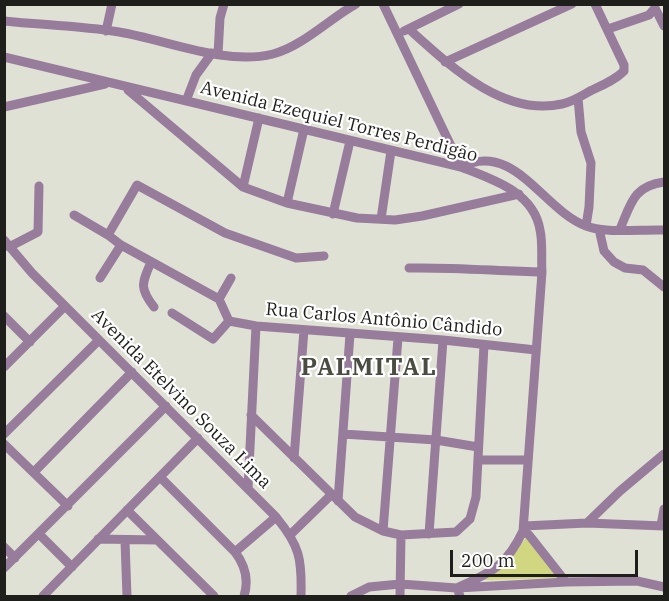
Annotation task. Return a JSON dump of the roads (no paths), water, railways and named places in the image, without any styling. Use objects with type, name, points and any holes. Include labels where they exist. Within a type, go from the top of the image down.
[{"type":"street","points":[[106,31],[112,4]]},
{"type":"street","points":[[186,101],[196,75],[215,53],[224,4]]},
{"type":"street","points":[[4,21],[106,31],[215,53],[257,57],[276,53],[295,44],[356,4]]},
{"type":"street","points":[[383,4],[461,167],[472,161],[492,160],[516,170],[567,215],[586,226],[599,229],[664,230]]},
{"type":"street","points":[[397,36],[459,4]]},
{"type":"street","points":[[445,62],[572,4]]},
{"type":"street","points":[[409,29],[445,62],[501,97],[540,105],[562,104],[578,98],[624,71],[624,65],[595,4]]},
{"type":"street","points":[[644,4],[653,9],[664,26]]},
{"type":"street","points":[[608,29],[653,9]]},
{"type":"street","name":"Avenida Ezequiel Torres Perdigão","points":[[4,57],[108,84],[461,167],[505,185],[519,194],[535,214],[540,229],[542,272],[524,528],[515,549],[504,562],[459,592]]},
{"type":"street","points":[[4,107],[108,84]]},
{"type":"street","points":[[126,88],[243,187],[287,203],[333,214],[381,219],[422,216],[519,194]]},
{"type":"street","points":[[578,98],[580,132],[591,163],[586,226]]},
{"type":"street","points":[[243,187],[259,118]]},
{"type":"street","points":[[287,203],[304,129]]},
{"type":"street","points":[[333,214],[350,141]]},
{"type":"street","points":[[381,219],[391,151]]},
{"type":"street","points":[[620,229],[638,191],[644,187],[664,182]]},
{"type":"street","points":[[108,235],[137,185],[225,233],[296,258],[324,256]]},
{"type":"street","points":[[7,243],[38,232],[39,186]]},
{"type":"street","points":[[74,215],[121,245],[219,299],[229,321],[213,339],[172,313]]},
{"type":"street","points":[[599,229],[604,251],[614,262],[626,268],[643,270],[664,287]]},
{"type":"street","name":"Avenida Etelvino Souza Lima","points":[[7,243],[32,273],[248,488],[291,534],[300,561],[301,597]]},
{"type":"street","points":[[100,278],[121,245]]},
{"type":"street","points":[[151,262],[142,284],[144,294],[154,307]]},
{"type":"street","points":[[409,268],[542,272]]},
{"type":"street","points":[[219,299],[231,278]]},
{"type":"street","points":[[4,367],[65,306]]},
{"type":"street","points":[[4,316],[30,342]]},
{"type":"street","name":"Rua Carlos Antônio Cândido","points":[[229,321],[256,326],[443,340],[536,350]]},
{"type":"street","points":[[248,488],[256,326]]},
{"type":"street","points":[[294,458],[303,330]]},
{"type":"street","points":[[291,534],[335,498],[343,434],[350,334]]},
{"type":"street","points":[[383,531],[398,338]]},
{"type":"street","points":[[4,434],[99,340]]},
{"type":"street","points":[[429,534],[443,340]]},
{"type":"street","points":[[251,416],[355,517],[383,531],[401,535],[456,531],[470,519],[476,497],[484,345]]},
{"type":"street","points":[[34,472],[132,372]]},
{"type":"street","points":[[4,568],[166,406]]},
{"type":"street","points":[[343,434],[436,440],[478,447]]},
{"type":"street","points":[[43,597],[198,438]]},
{"type":"street","points":[[4,444],[68,506]]},
{"type":"street","points":[[587,523],[620,491],[664,454]]},
{"type":"street","points":[[478,460],[528,460]]},
{"type":"street","points":[[160,477],[242,561],[246,575],[243,597]]},
{"type":"street","points":[[524,528],[587,523],[663,526],[664,509]]},
{"type":"street","points":[[127,510],[214,597]]},
{"type":"street","points":[[235,552],[276,517]]},
{"type":"street","points":[[524,528],[566,582]]},
{"type":"street","points":[[39,534],[72,567]]},
{"type":"street","points":[[400,597],[401,535]]},
{"type":"street","points":[[98,539],[157,540]]},
{"type":"street","points":[[125,541],[127,597]]},
{"type":"street","points":[[4,547],[15,558]]},
{"type":"street","points":[[351,597],[369,587],[400,584],[459,592],[566,582],[637,581],[664,587]]},
{"type":"district","name":"PALMITAL","points":[[369,368]]}]
